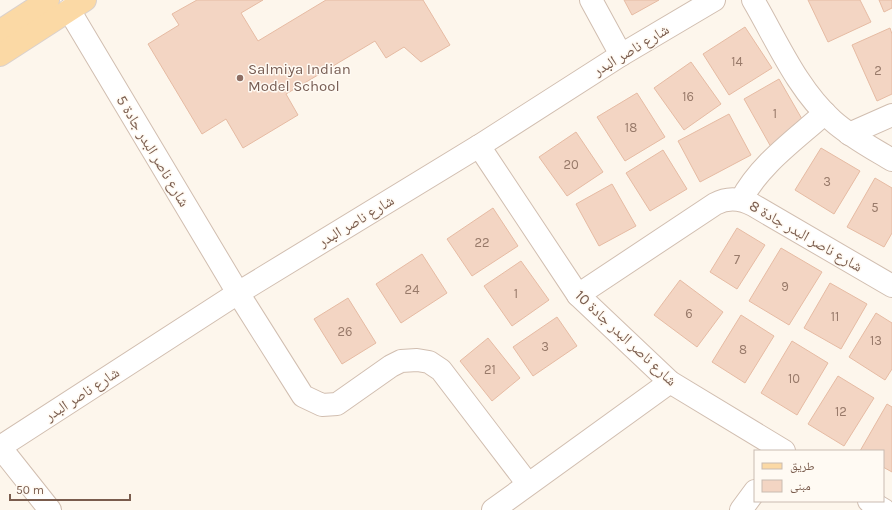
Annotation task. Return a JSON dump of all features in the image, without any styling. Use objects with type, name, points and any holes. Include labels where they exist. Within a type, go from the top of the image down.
[{"type":"main road","points":[[0,31],[48,0]]},
{"type":"main road","points":[[0,55],[77,5]]},
{"type":"street","points":[[591,0],[621,55]]},
{"type":"street","name":"شارع ناصر البدر","points":[[0,447],[238,293],[479,146],[621,55],[714,0]]},
{"type":"street","points":[[753,0],[802,84],[825,113],[850,134],[892,160]]},
{"type":"street","name":"شارع ناصر البدر جادة 5","points":[[77,5],[238,293],[303,396],[322,404],[337,404],[391,366],[401,361],[417,360],[429,362],[441,370],[528,484]]},
{"type":"street","points":[[741,200],[747,189],[762,169],[825,113]]},
{"type":"street","points":[[850,134],[892,115]]},
{"type":"street","name":"شارع ناصر البدر جادة 10","points":[[479,146],[578,295],[670,382],[782,450]]},
{"type":"street","name":"شارع ناصر البدر جادة 8","points":[[578,295],[715,204],[727,199],[741,200],[892,286]]},
{"type":"street","points":[[493,510],[670,382]]},
{"type":"street","points":[[0,447],[50,510]]},
{"type":"street","points":[[741,510],[754,492]]},
{"type":"street","points":[[871,502],[884,510]]},
{"type":"building","name":"Salmiya Indian Model School","points":[[197,0],[263,0],[241,13],[258,41],[326,0],[423,0],[450,45],[421,62],[404,47],[386,58],[375,41],[286,94],[298,115],[243,148],[226,119],[202,134],[148,44],[179,25],[172,14]]},
{"type":"building","points":[[624,0],[659,0],[632,15]]},
{"type":"building","points":[[808,0],[860,0],[871,22],[828,42]]},
{"type":"building","points":[[879,0],[892,0],[892,8],[884,12]]},
{"type":"building","points":[[745,27],[772,68],[729,95],[703,54]]},
{"type":"building","points":[[890,28],[892,34],[892,94],[877,101],[852,45]]},
{"type":"building","points":[[691,62],[721,104],[684,130],[654,88]]},
{"type":"building","points":[[779,79],[806,126],[771,147],[744,99]]},
{"type":"building","points":[[637,93],[665,137],[625,161],[597,117]]},
{"type":"building","points":[[729,114],[751,155],[700,182],[678,141]]},
{"type":"building","points":[[576,132],[603,172],[567,196],[539,157]]},
{"type":"building","points":[[821,148],[860,171],[834,214],[795,190]]},
{"type":"building","points":[[663,150],[687,189],[650,211],[626,173]]},
{"type":"building","points":[[875,178],[892,188],[892,233],[884,247],[847,227]]},
{"type":"building","points":[[612,184],[636,226],[599,246],[576,204]]},
{"type":"building","points":[[493,208],[518,246],[472,276],[447,239]]},
{"type":"building","points":[[737,228],[765,245],[737,289],[710,272]]},
{"type":"building","points":[[781,248],[822,272],[789,325],[749,301]]},
{"type":"building","points":[[422,254],[447,293],[401,323],[376,284]]},
{"type":"building","points":[[521,261],[549,300],[512,326],[484,286]]},
{"type":"building","points":[[680,280],[723,312],[697,347],[654,315]]},
{"type":"building","points":[[830,283],[867,304],[841,349],[804,328]]},
{"type":"building","points":[[348,298],[376,343],[342,364],[314,319]]},
{"type":"building","points":[[876,313],[892,323],[892,369],[885,380],[849,357]]},
{"type":"building","points":[[741,315],[774,336],[745,383],[712,362]]},
{"type":"building","points":[[557,317],[577,346],[533,376],[513,347]]},
{"type":"building","points":[[488,338],[520,378],[492,401],[460,361]]},
{"type":"building","points":[[792,341],[828,363],[797,415],[761,393]]},
{"type":"building","points":[[838,376],[874,398],[844,446],[808,424]]},
{"type":"building","points":[[887,404],[892,407],[892,472],[884,468],[884,450],[861,450]]},
{"type":"place","name":"Salmiya Indian Model School","points":[[240,78]]}]
